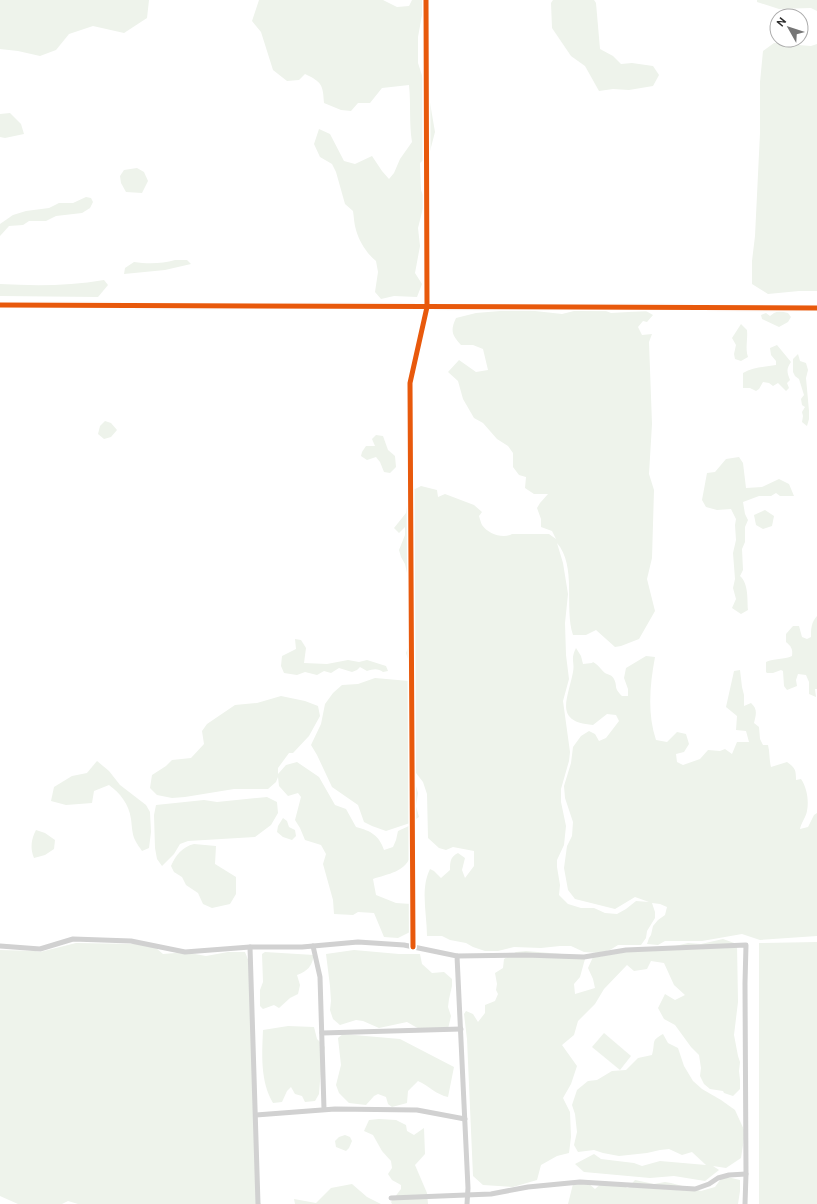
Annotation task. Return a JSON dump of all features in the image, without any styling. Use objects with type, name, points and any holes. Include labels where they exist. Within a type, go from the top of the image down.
[{"type":"street","points":[[413,947],[410,383],[427,307],[426,0]]},
{"type":"street","points":[[0,305],[817,308]]},
{"type":"street","points":[[0,946],[40,949],[73,939],[131,941],[185,952],[250,947],[313,946],[358,942],[404,945],[457,956],[525,955],[584,958],[626,950],[746,945],[745,1204]]},
{"type":"street","points":[[313,946],[320,977],[324,1109]]},
{"type":"street","points":[[250,947],[258,1204]]},
{"type":"street","points":[[457,956],[465,1119],[468,1195],[467,1204]]},
{"type":"street","points":[[322,1033],[461,1029]]},
{"type":"street","points":[[256,1115],[324,1109],[417,1110],[465,1119]]},
{"type":"street","points":[[391,1198],[491,1194],[528,1187],[580,1182],[695,1189],[709,1184],[718,1178],[729,1175],[746,1174]]},
{"type":"shaded area","points":[[0,0],[149,0],[147,18],[124,33],[93,26],[69,34],[56,50],[40,56],[0,49]]},
{"type":"shaded area","points":[[259,0],[383,0],[397,7],[409,6],[412,0],[422,0],[422,15],[418,37],[418,63],[429,97],[435,132],[429,155],[420,163],[421,190],[425,200],[418,228],[420,246],[415,273],[422,284],[417,297],[394,296],[381,299],[375,292],[378,272],[376,261],[364,247],[359,238],[355,228],[353,211],[345,204],[336,172],[332,164],[320,157],[314,144],[319,129],[330,134],[344,161],[355,164],[372,156],[389,179],[394,173],[400,159],[412,142],[409,85],[382,88],[370,103],[358,103],[351,111],[341,110],[324,103],[322,88],[315,79],[305,74],[299,80],[287,81],[273,70],[261,32],[252,21]]},
{"type":"shaded area","points":[[553,0],[594,0],[596,3],[600,49],[613,56],[621,64],[632,63],[653,66],[659,75],[653,86],[629,90],[613,89],[599,91],[585,66],[571,56],[552,28],[551,3]]},
{"type":"shaded area","points":[[757,0],[817,0],[817,11],[811,8],[776,8],[757,2]]},
{"type":"shaded area","points":[[817,44],[817,291],[768,294],[752,284],[752,261],[755,236],[760,133],[760,82],[763,51],[769,47],[769,48],[809,48],[809,46]]},
{"type":"shaded area","points":[[10,113],[21,124],[24,134],[5,138],[0,137],[0,114]]},
{"type":"shaded area","points":[[137,168],[144,172],[148,181],[142,193],[126,192],[121,183],[120,176],[124,170]]},
{"type":"shaded area","points":[[86,197],[91,198],[93,202],[90,208],[82,213],[56,216],[46,221],[29,221],[23,225],[9,226],[0,236],[0,224],[13,215],[26,211],[49,208],[59,203],[73,203]]},
{"type":"shaded area","points":[[187,260],[191,264],[165,270],[124,274],[125,268],[134,262],[154,263]]},
{"type":"shaded area","points":[[104,280],[108,285],[98,297],[0,296],[0,284],[52,285]]},
{"type":"shaded area","points":[[601,309],[611,313],[646,311],[653,315],[647,322],[643,321],[638,327],[642,335],[652,334],[649,342],[652,424],[649,474],[654,490],[652,558],[647,579],[655,611],[639,639],[621,646],[615,647],[596,630],[586,635],[573,635],[567,563],[563,552],[557,543],[563,563],[568,594],[565,623],[566,655],[569,679],[563,701],[570,752],[561,789],[561,802],[566,826],[564,845],[557,860],[560,885],[559,895],[568,904],[581,908],[594,908],[605,913],[617,914],[636,901],[649,902],[635,897],[615,909],[575,899],[568,890],[564,868],[567,846],[572,836],[573,822],[565,798],[564,786],[571,763],[573,747],[581,736],[589,731],[595,734],[599,741],[606,738],[619,721],[616,715],[607,714],[593,725],[580,723],[572,719],[568,714],[566,708],[573,672],[573,655],[576,648],[581,656],[583,664],[593,662],[605,673],[610,675],[614,679],[616,687],[622,696],[628,696],[628,689],[624,678],[626,668],[646,656],[655,657],[650,698],[653,730],[656,740],[667,742],[677,732],[686,734],[689,744],[684,752],[676,754],[677,762],[683,765],[700,759],[708,750],[720,751],[725,749],[732,754],[737,742],[749,742],[746,731],[736,730],[737,716],[726,707],[734,671],[740,670],[744,695],[744,706],[751,703],[756,710],[754,723],[759,727],[760,739],[763,745],[768,745],[771,767],[787,762],[792,766],[796,773],[796,780],[801,779],[805,786],[808,798],[808,807],[800,829],[808,827],[814,815],[817,813],[817,936],[760,940],[742,934],[702,941],[665,941],[658,945],[647,944],[653,926],[665,915],[667,907],[652,903],[655,918],[647,931],[646,938],[641,945],[618,945],[610,950],[599,953],[584,952],[571,946],[541,948],[514,947],[498,951],[485,951],[466,943],[450,940],[442,936],[427,936],[425,885],[430,869],[441,878],[450,870],[451,860],[453,856],[458,853],[465,858],[462,870],[465,878],[474,866],[474,851],[453,847],[446,850],[439,848],[428,838],[427,794],[423,782],[416,773],[414,779],[418,793],[416,806],[419,817],[410,823],[386,831],[364,822],[358,805],[332,787],[311,745],[321,724],[325,704],[333,693],[342,685],[358,684],[375,678],[409,681],[411,668],[406,653],[409,645],[408,615],[410,587],[405,564],[399,550],[405,535],[405,527],[399,533],[394,528],[406,513],[409,492],[421,486],[437,490],[438,497],[445,494],[474,505],[482,512],[479,516],[482,525],[488,531],[496,535],[549,534],[556,539],[552,531],[541,527],[541,519],[537,508],[548,494],[534,494],[525,488],[526,477],[519,475],[513,467],[513,453],[508,446],[497,439],[483,423],[474,418],[463,399],[458,381],[448,372],[459,360],[476,372],[488,370],[483,349],[473,345],[461,345],[454,335],[453,326],[456,318],[476,313],[500,311],[535,311],[562,314],[574,311]]},
{"type":"shaded area","points":[[779,311],[788,313],[791,317],[788,322],[779,327],[762,319],[761,315],[766,313],[770,316]]},
{"type":"shaded area","points":[[741,324],[747,330],[748,357],[741,361],[735,359],[734,354],[736,345],[732,338]]},
{"type":"shaded area","points":[[777,345],[791,362],[788,367],[788,375],[790,380],[787,383],[789,388],[786,391],[778,383],[773,386],[769,383],[763,382],[756,391],[750,388],[743,388],[743,373],[755,368],[776,365],[776,361],[771,355],[770,348]]},
{"type":"shaded area","points":[[798,354],[800,361],[806,363],[808,370],[806,378],[809,419],[807,426],[802,422],[802,412],[805,407],[802,405],[801,399],[804,395],[799,379],[793,372],[793,359]]},
{"type":"shaded area","points":[[105,421],[111,423],[117,430],[111,437],[104,439],[98,434],[100,426]]},
{"type":"shaded area","points":[[376,435],[383,436],[388,450],[395,456],[396,467],[390,473],[384,472],[376,457],[367,460],[361,456],[366,446],[375,446],[372,439]]},
{"type":"shaded area","points":[[739,457],[743,463],[746,488],[762,487],[779,479],[789,484],[794,496],[780,496],[776,493],[771,496],[759,496],[743,502],[745,514],[748,520],[745,527],[745,542],[742,549],[743,570],[740,576],[745,583],[748,610],[741,614],[732,608],[736,599],[733,588],[735,579],[733,553],[736,540],[736,519],[731,509],[717,510],[706,507],[702,500],[707,473],[715,472],[726,459]]},
{"type":"shaded area","points":[[765,510],[774,516],[772,526],[763,529],[756,525],[754,515]]},
{"type":"shaded area","points":[[817,616],[816,697],[809,694],[809,682],[806,675],[798,674],[796,680],[797,686],[787,690],[784,686],[783,671],[781,670],[773,673],[767,673],[766,662],[792,656],[791,648],[786,642],[786,634],[793,626],[799,626],[802,637],[807,639],[811,637],[812,624]]},
{"type":"shaded area","points":[[295,639],[301,640],[306,648],[304,663],[327,664],[348,660],[359,662],[367,660],[386,666],[388,671],[383,672],[375,669],[367,671],[360,667],[352,672],[339,668],[331,673],[324,671],[317,675],[305,672],[297,675],[284,673],[281,666],[282,656],[296,649]]},
{"type":"shaded area","points":[[281,696],[305,701],[318,706],[320,716],[309,736],[293,753],[289,753],[278,768],[278,774],[286,765],[297,762],[319,777],[335,805],[346,809],[356,827],[374,834],[380,841],[384,850],[393,847],[398,831],[411,825],[412,847],[409,860],[401,869],[373,879],[376,895],[396,903],[411,904],[412,931],[398,938],[384,937],[374,913],[358,912],[353,915],[334,914],[333,900],[323,864],[326,854],[321,845],[305,840],[295,820],[301,797],[298,793],[288,796],[279,786],[278,777],[276,782],[268,789],[234,789],[185,797],[172,798],[157,795],[150,788],[152,775],[172,760],[191,758],[204,744],[202,731],[207,724],[235,705],[257,703]]},
{"type":"shaded area","points":[[97,761],[109,771],[120,785],[146,805],[150,812],[151,832],[149,848],[142,851],[135,840],[128,808],[120,795],[109,785],[94,791],[92,803],[66,805],[51,801],[54,787],[72,776],[87,773]]},
{"type":"shaded area","points":[[267,797],[277,802],[278,813],[271,825],[255,837],[188,841],[180,844],[174,854],[162,866],[157,859],[155,848],[154,815],[156,805],[204,800],[217,802]]},
{"type":"shaded area","points":[[283,818],[287,821],[289,827],[295,830],[296,836],[292,840],[283,837],[277,832],[278,826]]},
{"type":"shaded area","points":[[36,830],[45,833],[55,840],[54,849],[45,855],[34,858],[32,844]]},
{"type":"shaded area","points":[[194,844],[216,846],[215,864],[236,877],[236,894],[230,904],[212,908],[203,904],[198,893],[186,885],[182,877],[174,872],[171,866],[177,855],[186,847]]},
{"type":"shaded area","points":[[723,939],[737,944],[738,1002],[734,1035],[740,1062],[740,1089],[733,1096],[724,1093],[723,1091],[710,1089],[704,1084],[700,1076],[701,1068],[699,1055],[691,1047],[675,1025],[664,1019],[658,1008],[665,994],[675,1000],[685,995],[674,985],[664,963],[651,961],[647,969],[634,971],[627,965],[604,989],[595,1004],[578,1021],[574,1035],[562,1045],[577,1066],[571,1084],[563,1098],[570,1112],[571,1137],[569,1153],[557,1156],[541,1165],[537,1180],[513,1187],[483,1185],[473,1176],[467,1039],[464,1014],[466,1011],[473,1014],[478,1022],[485,1013],[485,1005],[495,1001],[498,994],[496,990],[497,984],[495,973],[503,968],[504,959],[516,952],[526,951],[574,955],[585,959],[580,977],[574,984],[575,994],[595,988],[588,968],[593,957],[599,957],[616,952],[671,947],[688,943],[701,944]]},
{"type":"shaded area","points":[[817,942],[817,1204],[759,1204],[759,943]]},
{"type":"shaded area","points":[[76,943],[139,944],[156,948],[163,954],[175,953],[206,956],[228,952],[245,952],[249,962],[257,1197],[261,1204],[78,1204],[68,1201],[62,1204],[18,1204],[0,1196],[0,950],[40,952]]},
{"type":"shaded area","points":[[354,950],[399,954],[420,954],[422,964],[432,973],[444,972],[452,979],[448,1007],[451,1016],[448,1029],[421,1030],[407,1022],[379,1028],[363,1021],[356,1020],[340,1025],[333,1019],[330,1010],[330,986],[326,954]]},
{"type":"shaded area","points":[[265,952],[314,955],[309,968],[297,975],[300,985],[298,994],[290,998],[279,1008],[274,1005],[263,1009],[260,1006],[260,990],[263,982],[262,954]]},
{"type":"shaded area","points":[[288,1026],[314,1027],[317,1039],[325,1047],[321,1068],[319,1094],[315,1101],[305,1102],[302,1096],[295,1094],[291,1087],[287,1091],[282,1102],[273,1103],[269,1095],[263,1067],[263,1030]]},
{"type":"shaded area","points":[[604,1033],[631,1056],[620,1070],[592,1047]]},
{"type":"shaded area","points":[[343,1034],[400,1039],[454,1067],[448,1097],[418,1081],[408,1091],[407,1103],[392,1107],[388,1104],[386,1097],[378,1094],[374,1096],[366,1105],[349,1103],[339,1093],[336,1085],[341,1065],[338,1038]]},
{"type":"shaded area","points":[[663,1034],[668,1043],[678,1048],[684,1066],[693,1081],[702,1089],[735,1110],[745,1132],[741,1158],[726,1168],[713,1166],[719,1170],[705,1181],[674,1176],[650,1178],[584,1172],[575,1164],[594,1154],[601,1159],[634,1163],[642,1166],[660,1161],[706,1165],[692,1152],[682,1155],[669,1149],[619,1156],[594,1150],[578,1152],[574,1145],[577,1132],[575,1114],[572,1105],[577,1090],[588,1081],[597,1080],[612,1071],[626,1070],[638,1058],[652,1055],[656,1038]]},
{"type":"shaded area","points":[[369,1120],[396,1120],[406,1125],[407,1131],[414,1135],[424,1128],[425,1154],[415,1165],[427,1193],[428,1204],[392,1204],[391,1202],[401,1189],[401,1185],[392,1180],[388,1174],[392,1168],[391,1161],[382,1151],[373,1135],[364,1131]]},
{"type":"shaded area","points":[[345,1135],[350,1137],[352,1141],[346,1151],[336,1147],[335,1141],[339,1137]]},
{"type":"shaded area","points":[[723,1176],[740,1180],[738,1204],[568,1204],[573,1184],[589,1184],[595,1189],[603,1182],[614,1182],[628,1188],[635,1180],[654,1184],[665,1182],[671,1183],[701,1191],[715,1187]]},
{"type":"shaded area","points":[[352,1184],[367,1197],[381,1204],[295,1204],[294,1199],[316,1203],[331,1188]]},
{"type":"cycle path","points":[[413,947],[410,383],[427,307],[426,0]]},
{"type":"cycle path","points":[[0,305],[817,308]]}]
